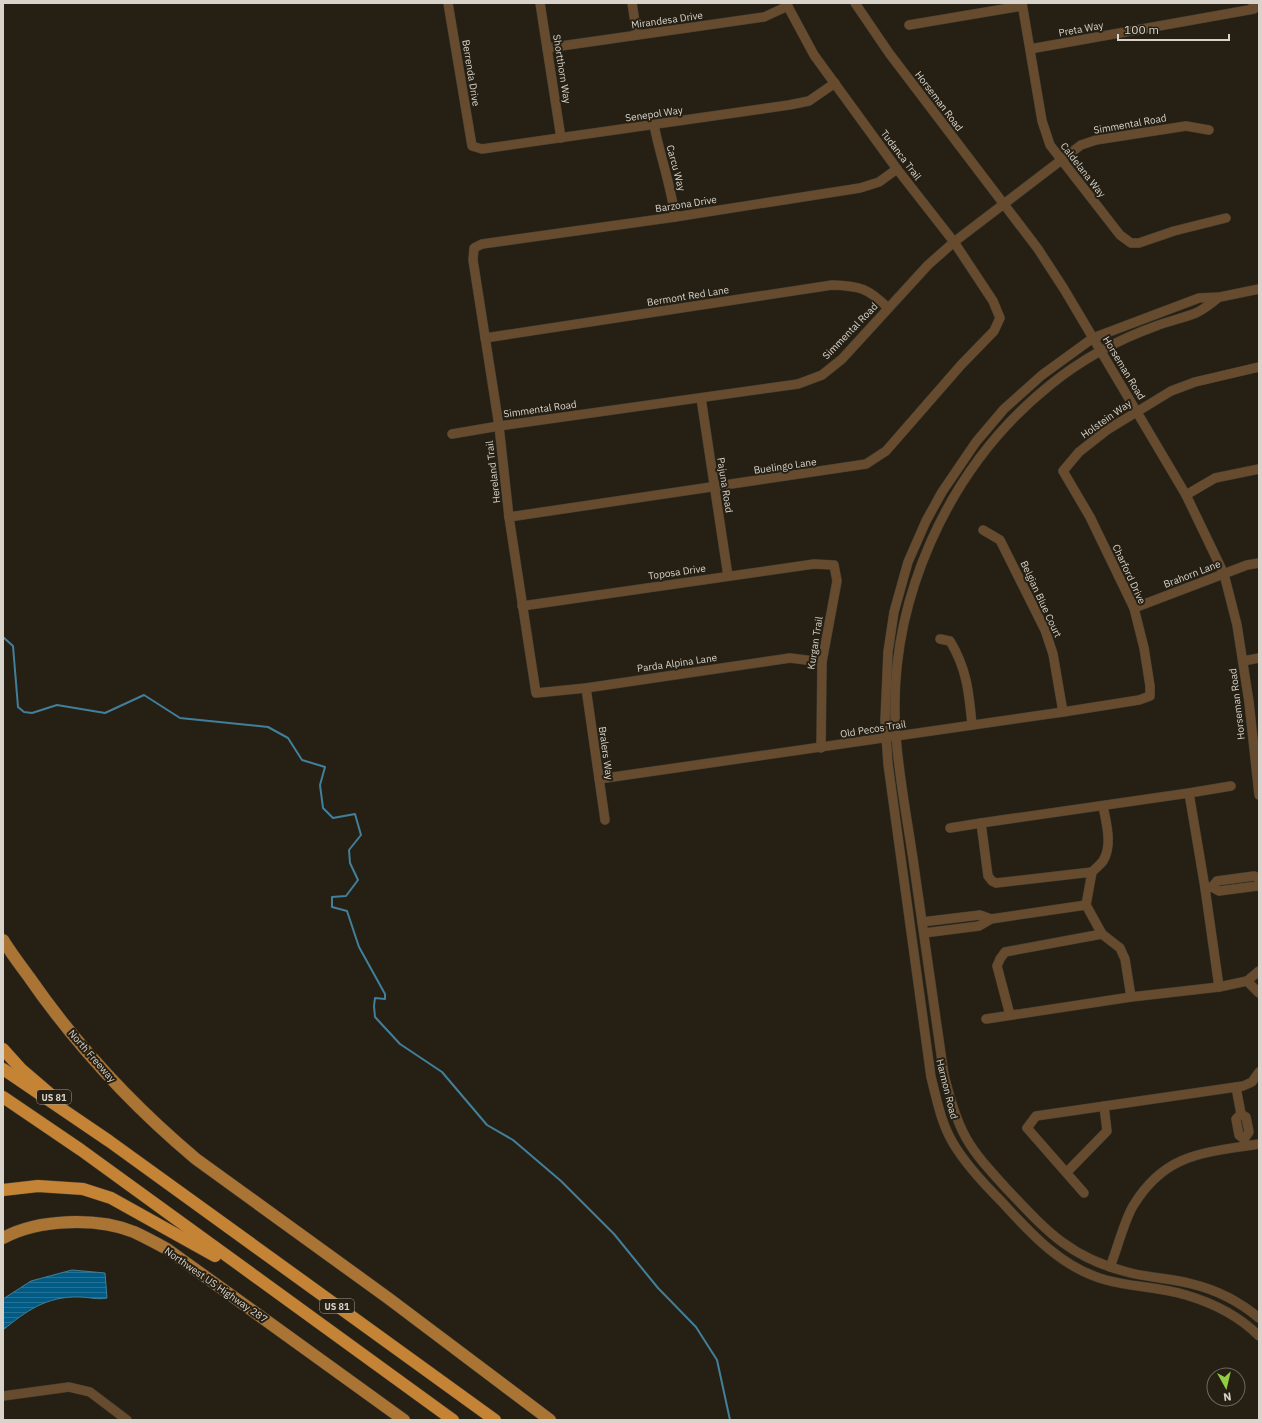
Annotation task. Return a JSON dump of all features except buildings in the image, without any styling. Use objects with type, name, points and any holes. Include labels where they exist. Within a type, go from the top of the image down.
[{"type":"highway","name":"US 81","points":[[3,1049],[21,1069],[109,1141],[495,1420]]},
{"type":"highway","points":[[3,1069],[109,1141]]},
{"type":"highway","points":[[3,1097],[109,1171]]},
{"type":"highway","name":"US 81","points":[[3,1106],[46,1135],[109,1171],[453,1420]]},
{"type":"highway","points":[[3,1190],[23,1186],[55,1186],[82,1189],[111,1198],[261,1282]]},
{"type":"main road","name":"North Freeway","points":[[3,940],[43,998],[81,1045],[129,1097],[173,1140],[196,1159],[388,1298],[550,1420]]},
{"type":"main road","name":"Northwest US Highway 287","points":[[3,1238],[50,1223],[94,1223],[133,1232],[167,1248],[404,1420]]},
{"type":"street","name":"Berrenda Drive","points":[[448,3],[472,146]]},
{"type":"street","name":"Shortthorn Way","points":[[540,3],[561,138]]},
{"type":"street","points":[[632,3],[636,35]]},
{"type":"street","name":"Horseman Road","points":[[855,3],[888,53],[1042,256],[1093,338],[1186,495],[1224,574],[1237,625],[1249,702],[1259,795]]},
{"type":"street","name":"Mirandesa Drive","points":[[547,48],[764,17],[787,4]]},
{"type":"street","name":"Tudanca Trail","points":[[787,4],[814,55],[897,169],[954,242],[993,301],[1000,318]]},
{"type":"street","points":[[909,25],[1022,5]]},
{"type":"street","name":"Caldelana Way","points":[[1022,5],[1044,132],[1050,145],[1120,235],[1131,243],[1139,243],[1174,231],[1226,218]]},
{"type":"street","name":"Preta Way","points":[[1030,49],[1253,6]]},
{"type":"street","name":"Senepol Way","points":[[472,146],[482,149],[654,125],[809,101],[835,83]]},
{"type":"street","name":"Carcu Way","points":[[654,125],[659,151],[672,192],[675,217]]},
{"type":"street","name":"Simmental Road","points":[[452,434],[798,384],[822,375],[842,359],[928,265],[954,242],[1061,159],[1081,146],[1096,140],[1186,126],[1209,130]]},
{"type":"street","name":"Barzona Drive","points":[[474,248],[482,244],[675,217],[860,188],[879,182],[897,169]]},
{"type":"street","name":"Hereland Trail","points":[[474,248],[473,260],[499,426],[509,516],[536,693]]},
{"type":"street","name":"Bermont Red Lane","points":[[485,338],[832,285],[855,286],[874,295],[888,308]]},
{"type":"street","points":[[1220,297],[1259,288]]},
{"type":"street","name":"Harmon Road","points":[[1220,297],[1199,298],[1093,338],[1042,374],[1004,409],[976,442],[942,492],[926,521],[908,562],[894,612],[888,652],[886,738],[931,1077],[941,1116],[953,1142],[973,1172],[1030,1233],[1058,1256],[1083,1271],[1105,1280],[1185,1294],[1221,1308],[1250,1327],[1259,1336]]},
{"type":"street","name":"Harmon Road","points":[[1220,297],[1197,312],[1155,326],[1100,350],[1050,385],[1015,417],[987,448],[964,480],[939,523],[920,569],[908,611],[898,659],[896,737],[944,1075],[951,1104],[963,1133],[977,1156],[1047,1232],[1070,1249],[1094,1262],[1110,1267],[1128,1272],[1193,1284],[1226,1296],[1259,1318]]},
{"type":"street","name":"Buelingo Lane","points":[[509,516],[866,464],[886,451],[961,365],[994,331],[1000,318]]},
{"type":"street","name":"Holstein Way","points":[[1063,471],[1079,452],[1107,430],[1136,410],[1171,391],[1195,382],[1259,367]]},
{"type":"street","name":"Pajuna Road","points":[[701,398],[728,576]]},
{"type":"street","points":[[1186,495],[1214,478],[1259,469]]},
{"type":"street","name":"Charford Drive","points":[[1063,471],[1090,516],[1134,608],[1144,648],[1150,686],[1150,696]]},
{"type":"street","name":"Belgian Blue Court","points":[[983,530],[1000,540],[1045,630],[1053,654],[1063,712]]},
{"type":"street","name":"Brahorn Lane","points":[[1134,608],[1247,565],[1259,563]]},
{"type":"street","name":"Toposa Drive","points":[[522,606],[814,564],[834,565]]},
{"type":"street","name":"Kurgan Trail","points":[[821,748],[822,662],[837,581],[834,565]]},
{"type":"street","points":[[940,639],[950,641],[960,658],[968,692],[972,725]]},
{"type":"street","name":"Parda Alpina Lane","points":[[536,693],[586,688],[790,658],[822,662]]},
{"type":"street","points":[[1243,660],[1259,658]]},
{"type":"street","name":"Bralers Way","points":[[586,688],[605,820]]},
{"type":"street","name":"Old Pecos Trail","points":[[599,779],[1063,712],[1139,700],[1150,696]]},
{"type":"street","points":[[950,828],[1231,786]]},
{"type":"street","points":[[1189,793],[1209,888],[1219,987]]},
{"type":"street","points":[[1103,806],[1108,834],[1107,849],[1103,861],[1092,872],[1086,905],[1102,934],[1120,948],[1125,959],[1131,997]]},
{"type":"street","points":[[981,823],[988,876],[996,883],[1092,872]]},
{"type":"street","points":[[1209,888],[1217,881],[1254,876],[1259,878]]},
{"type":"street","points":[[1209,888],[1219,891],[1257,886],[1259,882]]},
{"type":"street","points":[[924,934],[979,926],[991,919],[1086,905]]},
{"type":"street","points":[[922,922],[980,915],[991,919]]},
{"type":"street","points":[[1010,1015],[998,966],[1000,958],[1005,952],[1102,934]]},
{"type":"street","points":[[986,1019],[1131,997],[1219,987],[1247,981],[1258,974]]},
{"type":"street","points":[[1247,981],[1259,992]]},
{"type":"street","points":[[1084,1193],[1027,1128],[1036,1116],[1243,1086],[1252,1082],[1259,1072]]},
{"type":"street","points":[[1236,1087],[1241,1114],[1236,1119],[1239,1135],[1245,1142]]},
{"type":"street","points":[[1066,1172],[1107,1131],[1104,1106]]},
{"type":"street","points":[[1110,1267],[1132,1207],[1149,1184],[1174,1163],[1202,1153],[1245,1142],[1259,1144]]},
{"type":"street","points":[[3,1396],[69,1387],[90,1392],[128,1420]]},
{"type":"water","points":[[72,1270],[105,1273],[107,1298],[67,1297],[47,1302],[29,1311],[3,1330],[3,1299],[31,1281]]},
{"type":"waterway","points":[[3,637],[13,646],[18,707],[24,712],[32,713],[57,705],[105,713],[144,695],[180,718],[268,727],[288,738],[302,760],[325,767],[320,785],[323,808],[333,818],[355,814],[361,835],[349,850],[350,863],[358,880],[346,896],[332,897],[332,907],[347,911],[359,947],[385,994],[385,999],[375,998],[375,1017],[400,1044],[442,1072],[487,1125],[513,1140],[561,1181],[614,1234],[658,1288],[696,1327],[717,1360],[730,1420]]}]
